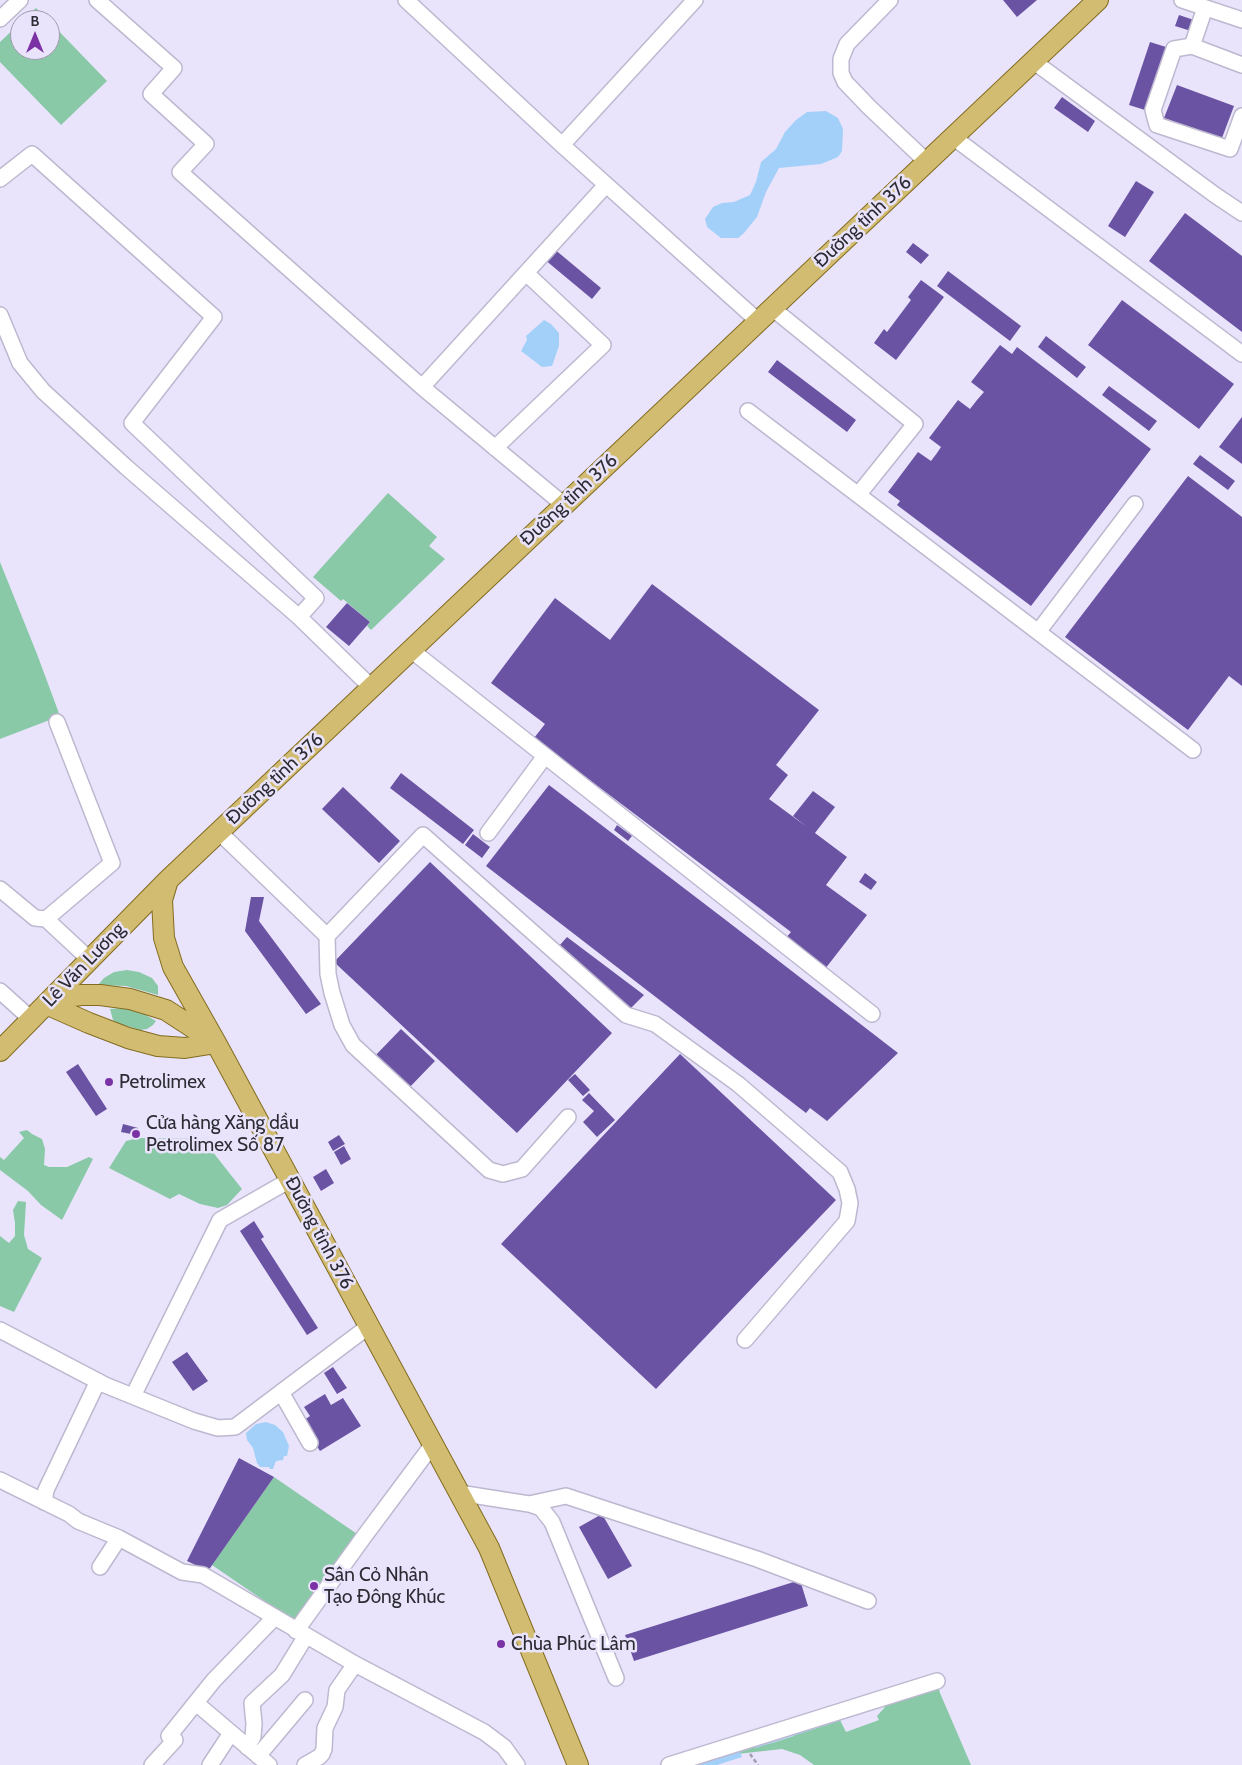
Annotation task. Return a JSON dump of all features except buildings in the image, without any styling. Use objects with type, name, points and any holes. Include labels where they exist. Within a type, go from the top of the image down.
[{"type":"main road","name":"Đường tỉnh 376","points":[[578,1765],[489,1548],[173,967],[164,938],[162,900],[168,880],[1098,0]]},
{"type":"main road","name":"Lê Văn Lương","points":[[0,1051],[168,880]]},
{"type":"main road","points":[[46,1004],[63,997],[82,995],[100,995],[130,1000],[166,1010],[216,1043]]},
{"type":"main road","points":[[46,1004],[128,1038],[158,1046],[184,1048],[216,1043]]},
{"type":"street","points":[[0,19],[20,0]]},
{"type":"street","points":[[97,0],[174,68],[151,94],[206,144],[180,172],[422,386],[564,505]]},
{"type":"street","points":[[406,0],[606,185],[765,315],[915,424],[858,495]]},
{"type":"street","points":[[562,145],[695,0]]},
{"type":"street","points":[[890,0],[846,44],[842,60],[842,73],[845,82],[927,162]]},
{"type":"street","points":[[1182,0],[1242,20]]},
{"type":"street","points":[[1192,46],[1205,8]]},
{"type":"street","points":[[1242,65],[1192,46],[1174,49],[1153,110],[1157,125],[1230,149],[1242,116]]},
{"type":"street","points":[[1033,61],[1242,213]]},
{"type":"street","points":[[952,137],[1242,354]]},
{"type":"street","points":[[0,179],[32,154],[214,316],[132,424],[316,598],[299,617]]},
{"type":"street","points":[[422,386],[606,185]]},
{"type":"street","points":[[496,448],[603,345],[526,274]]},
{"type":"street","points":[[0,316],[20,363],[43,391],[126,467],[299,617],[371,687]]},
{"type":"street","points":[[748,410],[1193,750]]},
{"type":"street","points":[[1038,632],[1135,504]]},
{"type":"street","points":[[411,650],[872,1014]]},
{"type":"street","points":[[46,919],[112,863],[58,722]]},
{"type":"street","points":[[488,833],[545,756]]},
{"type":"street","points":[[219,832],[327,936],[328,974],[332,993],[342,1025],[353,1045],[489,1170],[503,1174],[522,1169],[568,1117]]},
{"type":"street","points":[[327,936],[423,835],[626,1015],[655,1024],[738,1084],[840,1172],[850,1203],[847,1221],[745,1340]]},
{"type":"street","points":[[0,889],[34,918],[46,919],[89,960]]},
{"type":"street","points":[[0,991],[31,1019]]},
{"type":"street","points":[[133,1396],[220,1220],[290,1180]]},
{"type":"street","points":[[0,1330],[98,1381],[218,1428],[235,1427],[369,1326]]},
{"type":"street","points":[[44,1502],[46,1490],[98,1381]]},
{"type":"street","points":[[280,1392],[310,1443]]},
{"type":"street","points":[[258,1756],[253,1738],[252,1703],[282,1675],[301,1633],[363,1538],[433,1444]]},
{"type":"street","points":[[0,1480],[69,1514],[78,1521],[119,1538],[182,1572],[203,1575],[355,1664],[484,1732],[504,1747],[517,1765]]},
{"type":"street","points":[[459,1493],[529,1504],[541,1508],[552,1522],[616,1678]]},
{"type":"street","points":[[529,1504],[566,1496],[757,1559],[868,1601]]},
{"type":"street","points":[[100,1567],[119,1538]]},
{"type":"street","points":[[152,1765],[174,1740],[169,1736],[196,1703],[232,1660],[274,1618]]},
{"type":"street","points":[[304,1765],[326,1760],[324,1749],[325,1728],[335,1707],[337,1690],[355,1664]]},
{"type":"street","points":[[669,1765],[937,1681]]},
{"type":"street","points":[[258,1756],[305,1700]]},
{"type":"street","points":[[196,1703],[258,1756]]},
{"type":"street","points":[[210,1765],[231,1733]]},
{"type":"green space","points":[[10,32],[10,60],[60,60],[60,32],[107,81],[61,125],[0,62],[0,42]]},
{"type":"green space","points":[[388,493],[437,537],[429,546],[445,559],[371,630],[367,626],[370,622],[313,577]]},
{"type":"green space","points":[[0,562],[60,716],[0,739]]},
{"type":"green space","points":[[127,970],[139,972],[152,978],[158,986],[158,995],[126,986],[98,985],[104,978],[114,972]]},
{"type":"green space","points":[[123,1008],[144,1014],[156,1021],[147,1029],[140,1030],[117,1023],[113,1020],[110,1009]]},
{"type":"green space","points":[[27,1130],[42,1139],[45,1149],[44,1165],[49,1167],[67,1167],[89,1157],[93,1159],[62,1220],[41,1205],[28,1191],[0,1170],[0,1157],[4,1160],[24,1138],[19,1132]]},
{"type":"green space","points":[[138,1138],[212,1139],[214,1141],[212,1151],[242,1189],[227,1205],[218,1208],[200,1204],[179,1194],[170,1199],[109,1168],[126,1141]]},
{"type":"green space","points":[[18,1201],[26,1202],[24,1235],[28,1249],[42,1258],[14,1312],[0,1306],[0,1236],[9,1243],[15,1236],[13,1210]]},
{"type":"green space","points":[[274,1477],[363,1538],[301,1626],[212,1565]]},
{"type":"green space","points":[[937,1681],[940,1693],[971,1765],[814,1765],[800,1755],[782,1749],[728,1755],[748,1747],[772,1743],[794,1736],[796,1725],[836,1712],[846,1732],[879,1720],[877,1716],[885,1707],[883,1697]]},
{"type":"water","points":[[826,111],[838,118],[843,129],[842,151],[838,157],[821,164],[779,168],[766,192],[757,217],[738,238],[721,238],[707,227],[705,219],[713,207],[722,203],[734,202],[750,195],[756,182],[761,162],[776,149],[785,132],[796,120],[807,112]]},
{"type":"water","points":[[544,320],[551,324],[559,333],[559,346],[552,366],[542,367],[521,351],[527,340],[526,336]]},
{"type":"water","points":[[266,1422],[275,1425],[283,1432],[289,1446],[287,1456],[284,1456],[283,1460],[276,1461],[273,1469],[260,1467],[253,1448],[247,1440],[246,1433],[256,1424]]},
{"type":"water","points":[[937,1683],[938,1689],[756,1748],[755,1746]]},
{"type":"water","points":[[739,1749],[742,1757],[717,1765],[694,1765]]},
{"type":"place","name":"Petrolimex","points":[[109,1082]]},
{"type":"place","name":"Cửa hàng Xăng dầu Petrolimex Số 87","points":[[136,1134]]},
{"type":"place","name":"Sân Cỏ Nhân Tạo Đông Khúc","points":[[314,1586]]},
{"type":"place","name":"Chùa Phúc Lâm","points":[[501,1644]]}]
